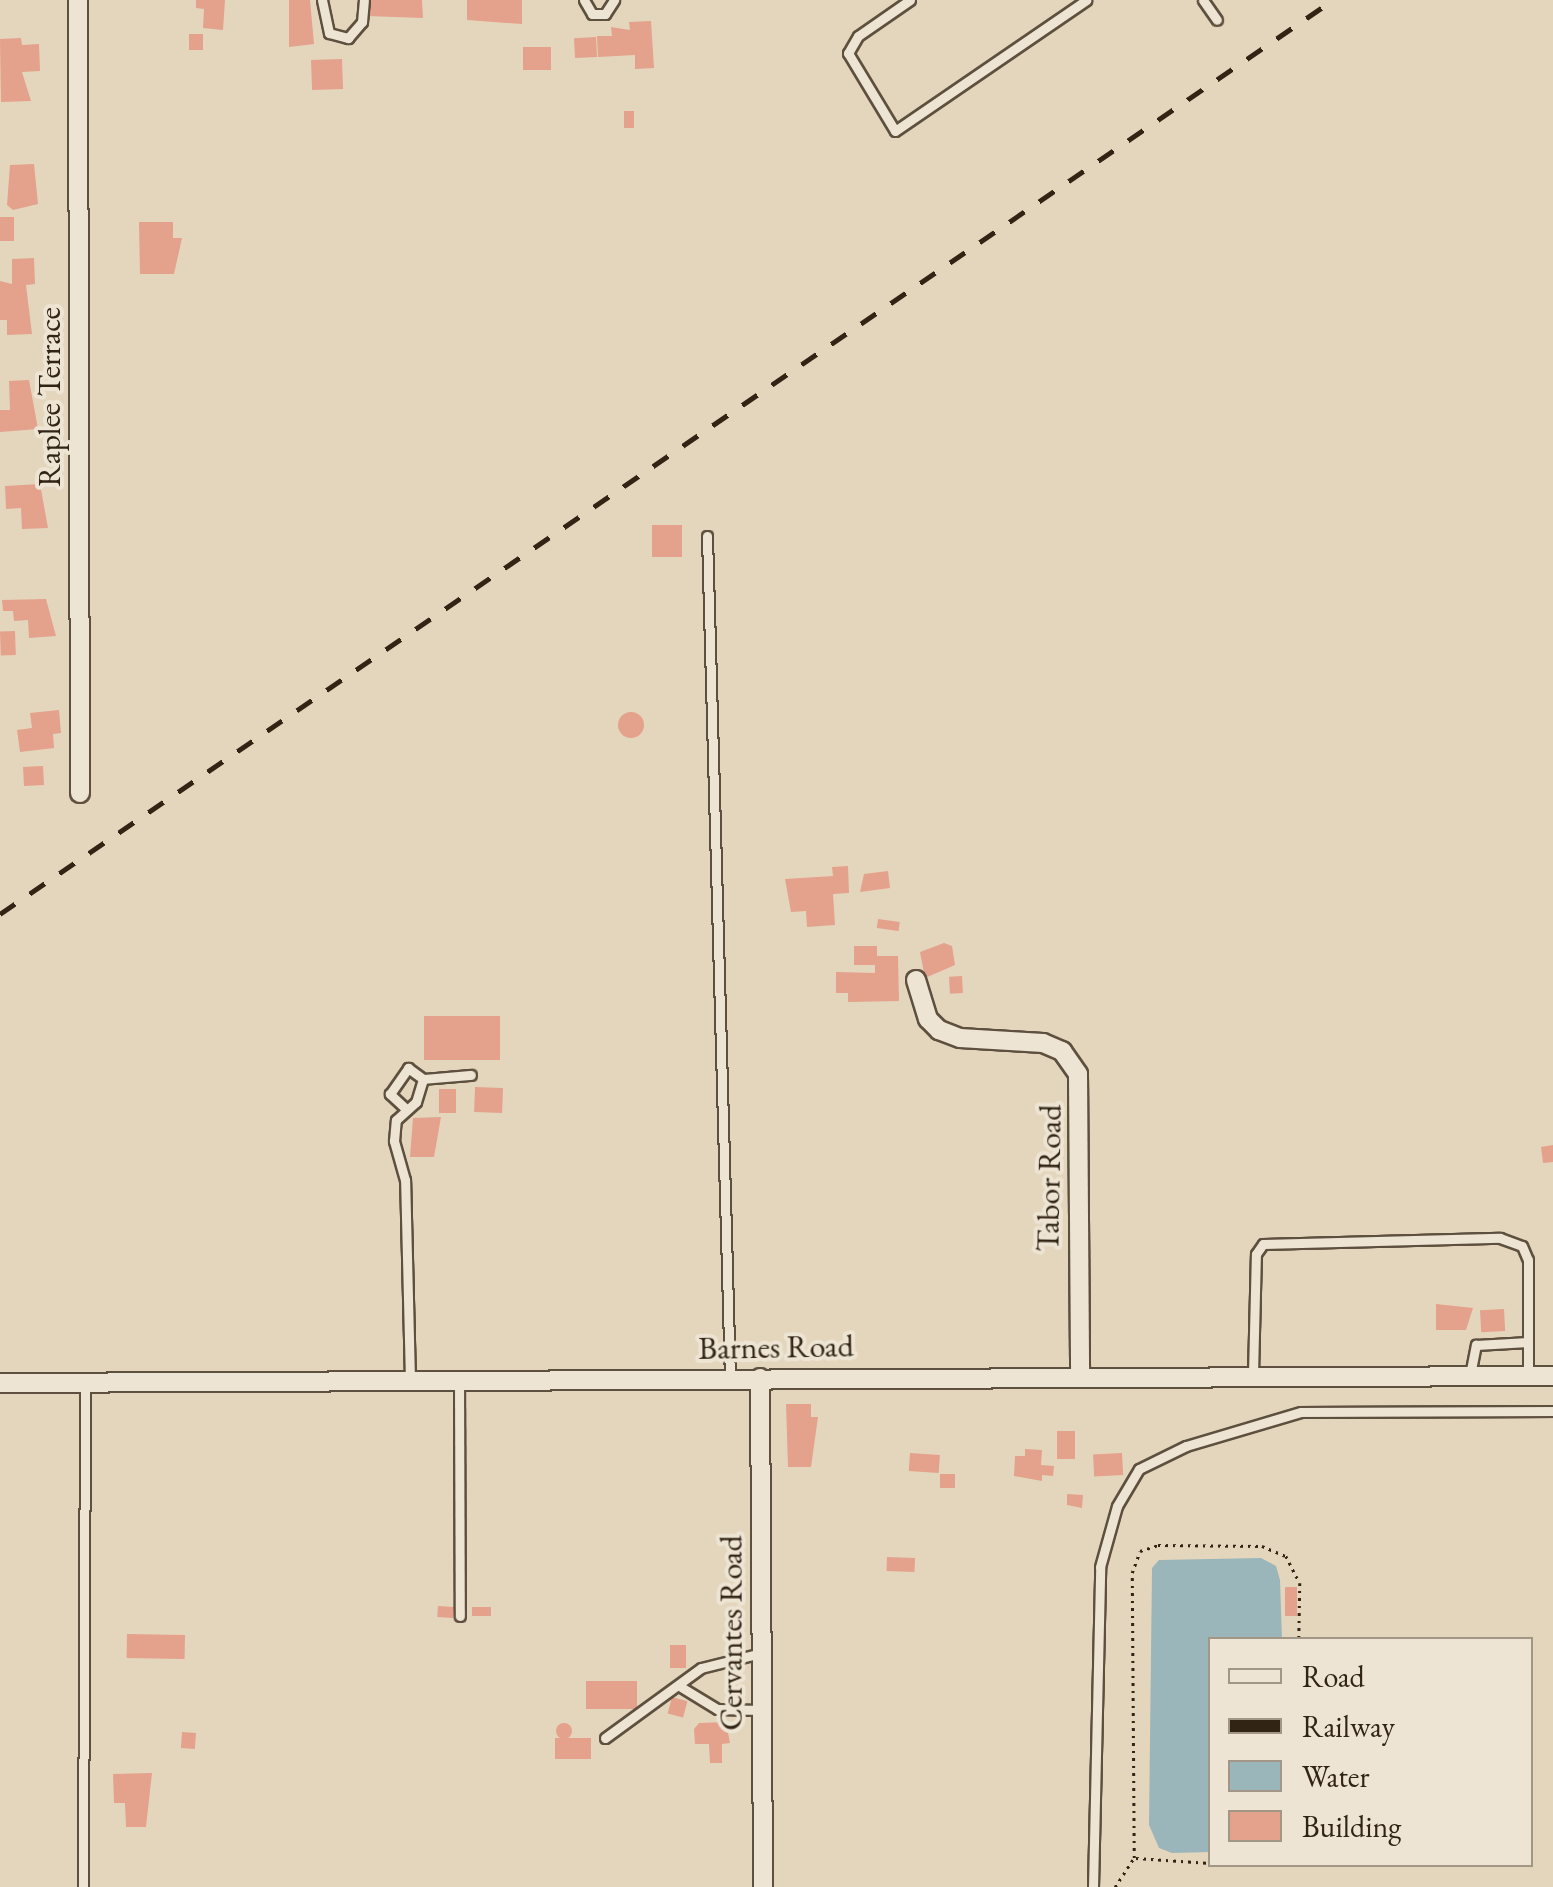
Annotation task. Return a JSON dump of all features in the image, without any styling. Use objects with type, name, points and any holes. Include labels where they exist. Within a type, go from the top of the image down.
[{"type":"street","name":"Raplee Terrace","points":[[78,0],[80,793]]},
{"type":"street","name":"Tabor Road","points":[[916,980],[928,1019],[939,1030],[960,1038],[1043,1043],[1062,1051],[1078,1074],[1080,1374]]},
{"type":"street","name":"Barnes Road","points":[[0,1383],[1080,1374],[1553,1376]]},
{"type":"street","name":"Cervantes Road","points":[[760,1378],[763,1887]]},
{"type":"lane","points":[[322,0],[329,33],[348,38],[362,22],[364,0]]},
{"type":"lane","points":[[584,0],[592,14],[605,14],[614,0]]},
{"type":"lane","points":[[910,0],[858,36],[848,53],[894,131],[1086,0]]},
{"type":"lane","points":[[1203,0],[1218,20]]},
{"type":"lane","points":[[707,536],[730,1378]]},
{"type":"lane","points":[[406,1108],[390,1094],[408,1068],[423,1079],[471,1075]]},
{"type":"lane","points":[[410,1380],[406,1180],[394,1141],[406,1108],[416,1102],[423,1079]]},
{"type":"lane","points":[[1253,1374],[1256,1254],[1269,1243],[1513,1240],[1528,1260],[1528,1376]]},
{"type":"lane","points":[[1470,1375],[1476,1346],[1528,1342]]},
{"type":"lane","points":[[459,1380],[460,1616]]},
{"type":"lane","points":[[84,1887],[85,1382]]},
{"type":"lane","points":[[1094,1887],[1100,1567],[1117,1506],[1139,1470],[1186,1446],[1301,1412],[1553,1411]]},
{"type":"lane","points":[[605,1738],[716,1660],[762,1653]]},
{"type":"lane","points":[[681,1688],[718,1710],[761,1710]]},
{"type":"path","points":[[1115,1887],[1134,1858],[1132,1593],[1140,1551],[1158,1545],[1262,1546],[1286,1556],[1300,1582],[1299,1637]]},
{"type":"path","points":[[1134,1858],[1208,1863]]},
{"type":"water","points":[[1261,1558],[1276,1566],[1280,1580],[1282,1637],[1208,1637],[1208,1852],[1172,1853],[1159,1848],[1149,1825],[1152,1568],[1159,1560]]},
{"type":"building","points":[[196,0],[225,0],[223,30],[203,28],[204,9],[196,8]]},
{"type":"building","points":[[289,0],[310,0],[314,44],[289,47]]},
{"type":"building","points":[[366,0],[422,0],[423,18],[367,16]]},
{"type":"building","points":[[467,0],[522,0],[522,24],[467,20]]},
{"type":"building","points":[[651,21],[654,68],[635,69],[635,55],[598,57],[597,36],[612,36],[611,27],[630,30],[629,22]]},
{"type":"building","points":[[189,34],[203,34],[203,50],[189,50]]},
{"type":"building","points":[[596,37],[597,57],[575,58],[574,38]]},
{"type":"building","points":[[21,38],[22,45],[39,44],[40,71],[22,72],[31,101],[1,102],[0,39]]},
{"type":"building","points":[[523,47],[551,47],[551,70],[523,70]]},
{"type":"building","points":[[342,59],[343,89],[312,90],[311,60]]},
{"type":"building","points":[[624,111],[634,111],[634,128],[624,128]]},
{"type":"building","points":[[34,164],[38,204],[13,210],[7,205],[10,165]]},
{"type":"building","points":[[0,217],[14,217],[14,241],[0,241]]},
{"type":"building","points":[[139,222],[173,222],[173,238],[182,238],[174,274],[140,274]]},
{"type":"building","points":[[34,258],[35,284],[26,285],[32,334],[7,335],[7,320],[0,320],[0,281],[12,284],[12,259]]},
{"type":"building","points":[[29,380],[38,429],[0,432],[0,410],[10,410],[9,381]]},
{"type":"building","points":[[40,484],[48,528],[22,529],[21,508],[6,509],[5,486]]},
{"type":"building","points":[[652,525],[682,525],[682,557],[652,557]]},
{"type":"building","points":[[46,599],[56,636],[29,638],[28,620],[14,621],[13,611],[3,611],[2,600]]},
{"type":"building","points":[[15,631],[16,655],[1,656],[0,632]]},
{"type":"building","points":[[59,710],[61,733],[53,734],[54,748],[20,752],[17,730],[32,728],[30,713]]},
{"type":"building","points":[[631,712],[640,716],[644,725],[640,734],[631,738],[622,734],[618,725],[622,716]]},
{"type":"building","points":[[43,766],[44,785],[24,786],[23,767]]},
{"type":"building","points":[[848,866],[849,893],[833,894],[835,925],[807,927],[806,911],[791,912],[785,879],[833,876],[832,867]]},
{"type":"building","points":[[888,871],[890,888],[860,892],[864,874]]},
{"type":"building","points":[[878,919],[900,922],[899,931],[877,928]]},
{"type":"building","points":[[944,943],[952,946],[955,965],[925,978],[920,952]]},
{"type":"building","points":[[854,946],[877,946],[877,956],[898,956],[899,1001],[848,1002],[848,993],[836,993],[836,972],[875,973],[875,965],[854,965]]},
{"type":"building","points":[[962,976],[963,993],[950,994],[949,977]]},
{"type":"building","points":[[424,1016],[500,1016],[500,1060],[424,1060]]},
{"type":"building","points":[[475,1087],[503,1088],[502,1113],[474,1112]]},
{"type":"building","points":[[439,1089],[456,1089],[456,1113],[439,1113]]},
{"type":"building","points":[[441,1117],[434,1157],[410,1157],[413,1118]]},
{"type":"building","points":[[1553,1145],[1553,1162],[1543,1163],[1541,1147]]},
{"type":"building","points":[[1436,1304],[1473,1308],[1466,1330],[1436,1330]]},
{"type":"building","points":[[1504,1309],[1505,1331],[1481,1332],[1480,1310]]},
{"type":"building","points":[[786,1404],[811,1404],[811,1417],[818,1417],[811,1467],[788,1467]]},
{"type":"building","points":[[1057,1431],[1075,1431],[1075,1459],[1057,1459]]},
{"type":"building","points":[[1025,1449],[1042,1450],[1041,1465],[1054,1466],[1053,1476],[1042,1475],[1042,1481],[1014,1476],[1015,1456],[1025,1456]]},
{"type":"building","points":[[910,1453],[940,1455],[939,1473],[909,1471]]},
{"type":"building","points":[[1122,1453],[1123,1475],[1094,1476],[1093,1455]]},
{"type":"building","points":[[940,1474],[955,1474],[955,1488],[940,1488]]},
{"type":"building","points":[[1067,1494],[1083,1495],[1082,1508],[1067,1505]]},
{"type":"building","points":[[887,1557],[915,1558],[914,1572],[887,1571]]},
{"type":"building","points":[[1285,1587],[1297,1587],[1297,1616],[1285,1616]]},
{"type":"building","points":[[438,1606],[454,1607],[453,1618],[437,1617]]},
{"type":"building","points":[[472,1607],[491,1607],[491,1616],[472,1616]]},
{"type":"building","points":[[127,1634],[185,1635],[185,1659],[127,1658]]},
{"type":"building","points":[[670,1645],[686,1645],[686,1668],[670,1668]]},
{"type":"building","points":[[586,1681],[637,1681],[637,1709],[586,1709]]},
{"type":"building","points":[[672,1697],[687,1701],[683,1718],[668,1713]]},
{"type":"building","points":[[726,1722],[730,1743],[722,1744],[722,1763],[710,1763],[709,1744],[695,1744],[694,1729],[699,1723]]},
{"type":"building","points":[[564,1723],[572,1731],[564,1739],[556,1731]]},
{"type":"building","points":[[182,1732],[196,1733],[195,1749],[181,1748]]},
{"type":"building","points":[[555,1738],[591,1738],[591,1759],[555,1759]]},
{"type":"building","points":[[152,1773],[146,1827],[126,1827],[125,1803],[114,1803],[113,1774]]},
{"type":"railway","points":[[0,914],[1333,0]]}]
